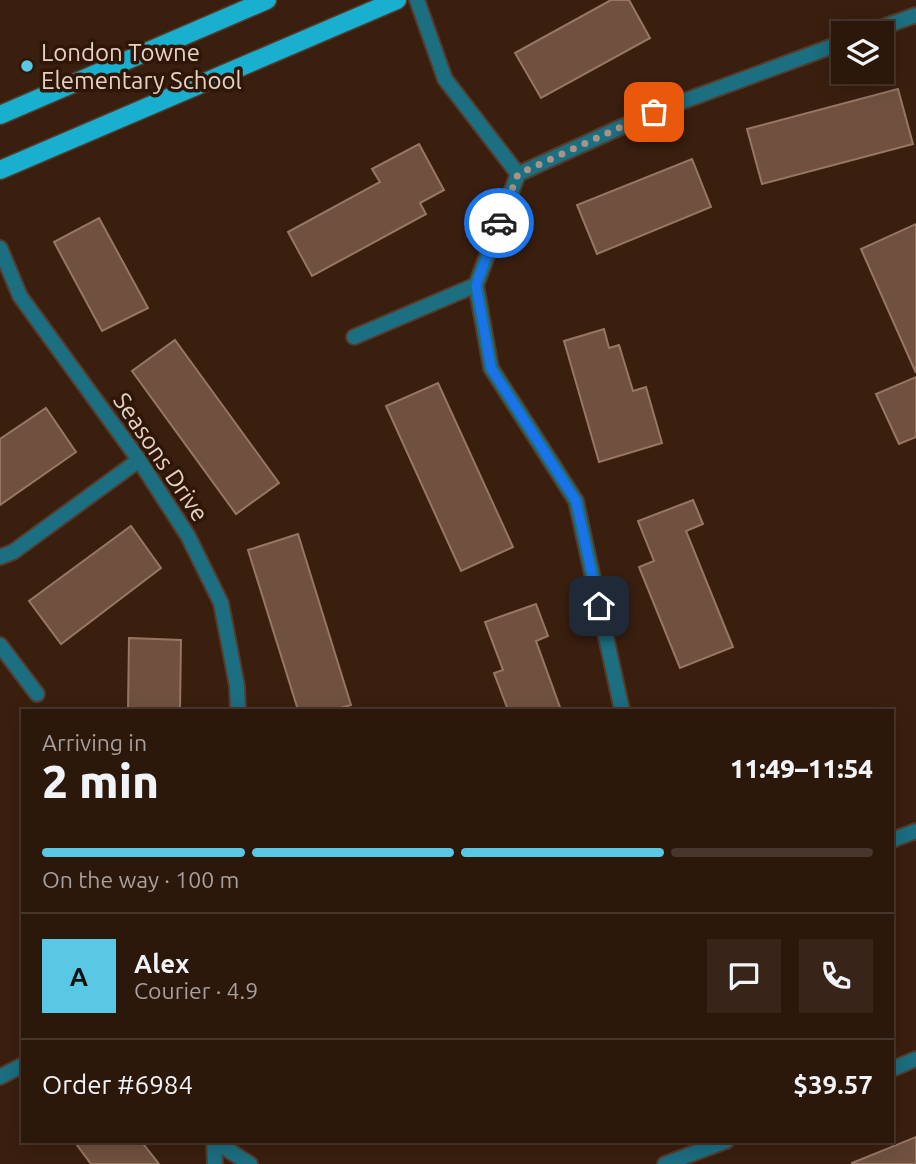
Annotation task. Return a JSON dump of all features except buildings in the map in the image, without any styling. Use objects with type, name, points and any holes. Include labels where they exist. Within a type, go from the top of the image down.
[{"type":"main road","points":[[0,115],[267,0]]},
{"type":"main road","points":[[0,170],[397,0]]},
{"type":"street","points":[[417,0],[445,79],[518,174]]},
{"type":"street","points":[[894,23],[916,15]]},
{"type":"street","points":[[622,709],[576,501],[491,368],[476,285],[518,174],[654,112],[831,47]]},
{"type":"street","name":"Seasons Drive","points":[[0,248],[20,296],[139,460],[188,536],[221,603],[237,686],[237,709]]},
{"type":"street","points":[[354,337],[476,285]]},
{"type":"street","points":[[0,557],[13,552],[139,460]]},
{"type":"street","points":[[0,645],[37,694]]},
{"type":"street","points":[[894,839],[916,831]]},
{"type":"street","points":[[894,1068],[916,1059]]},
{"type":"street","points":[[0,1077],[21,1066]]},
{"type":"street","points":[[214,1143],[215,1164]]},
{"type":"street","points":[[217,1143],[250,1164]]},
{"type":"street","points":[[665,1164],[721,1143]]},
{"type":"way so far","points":[[499,223],[518,174],[654,112]]},
{"type":"place","name":"London Towne Elementary School","points":[[27,66]]},
{"type":"route","points":[[499,223],[476,285],[491,368],[576,501],[599,606]]}]
